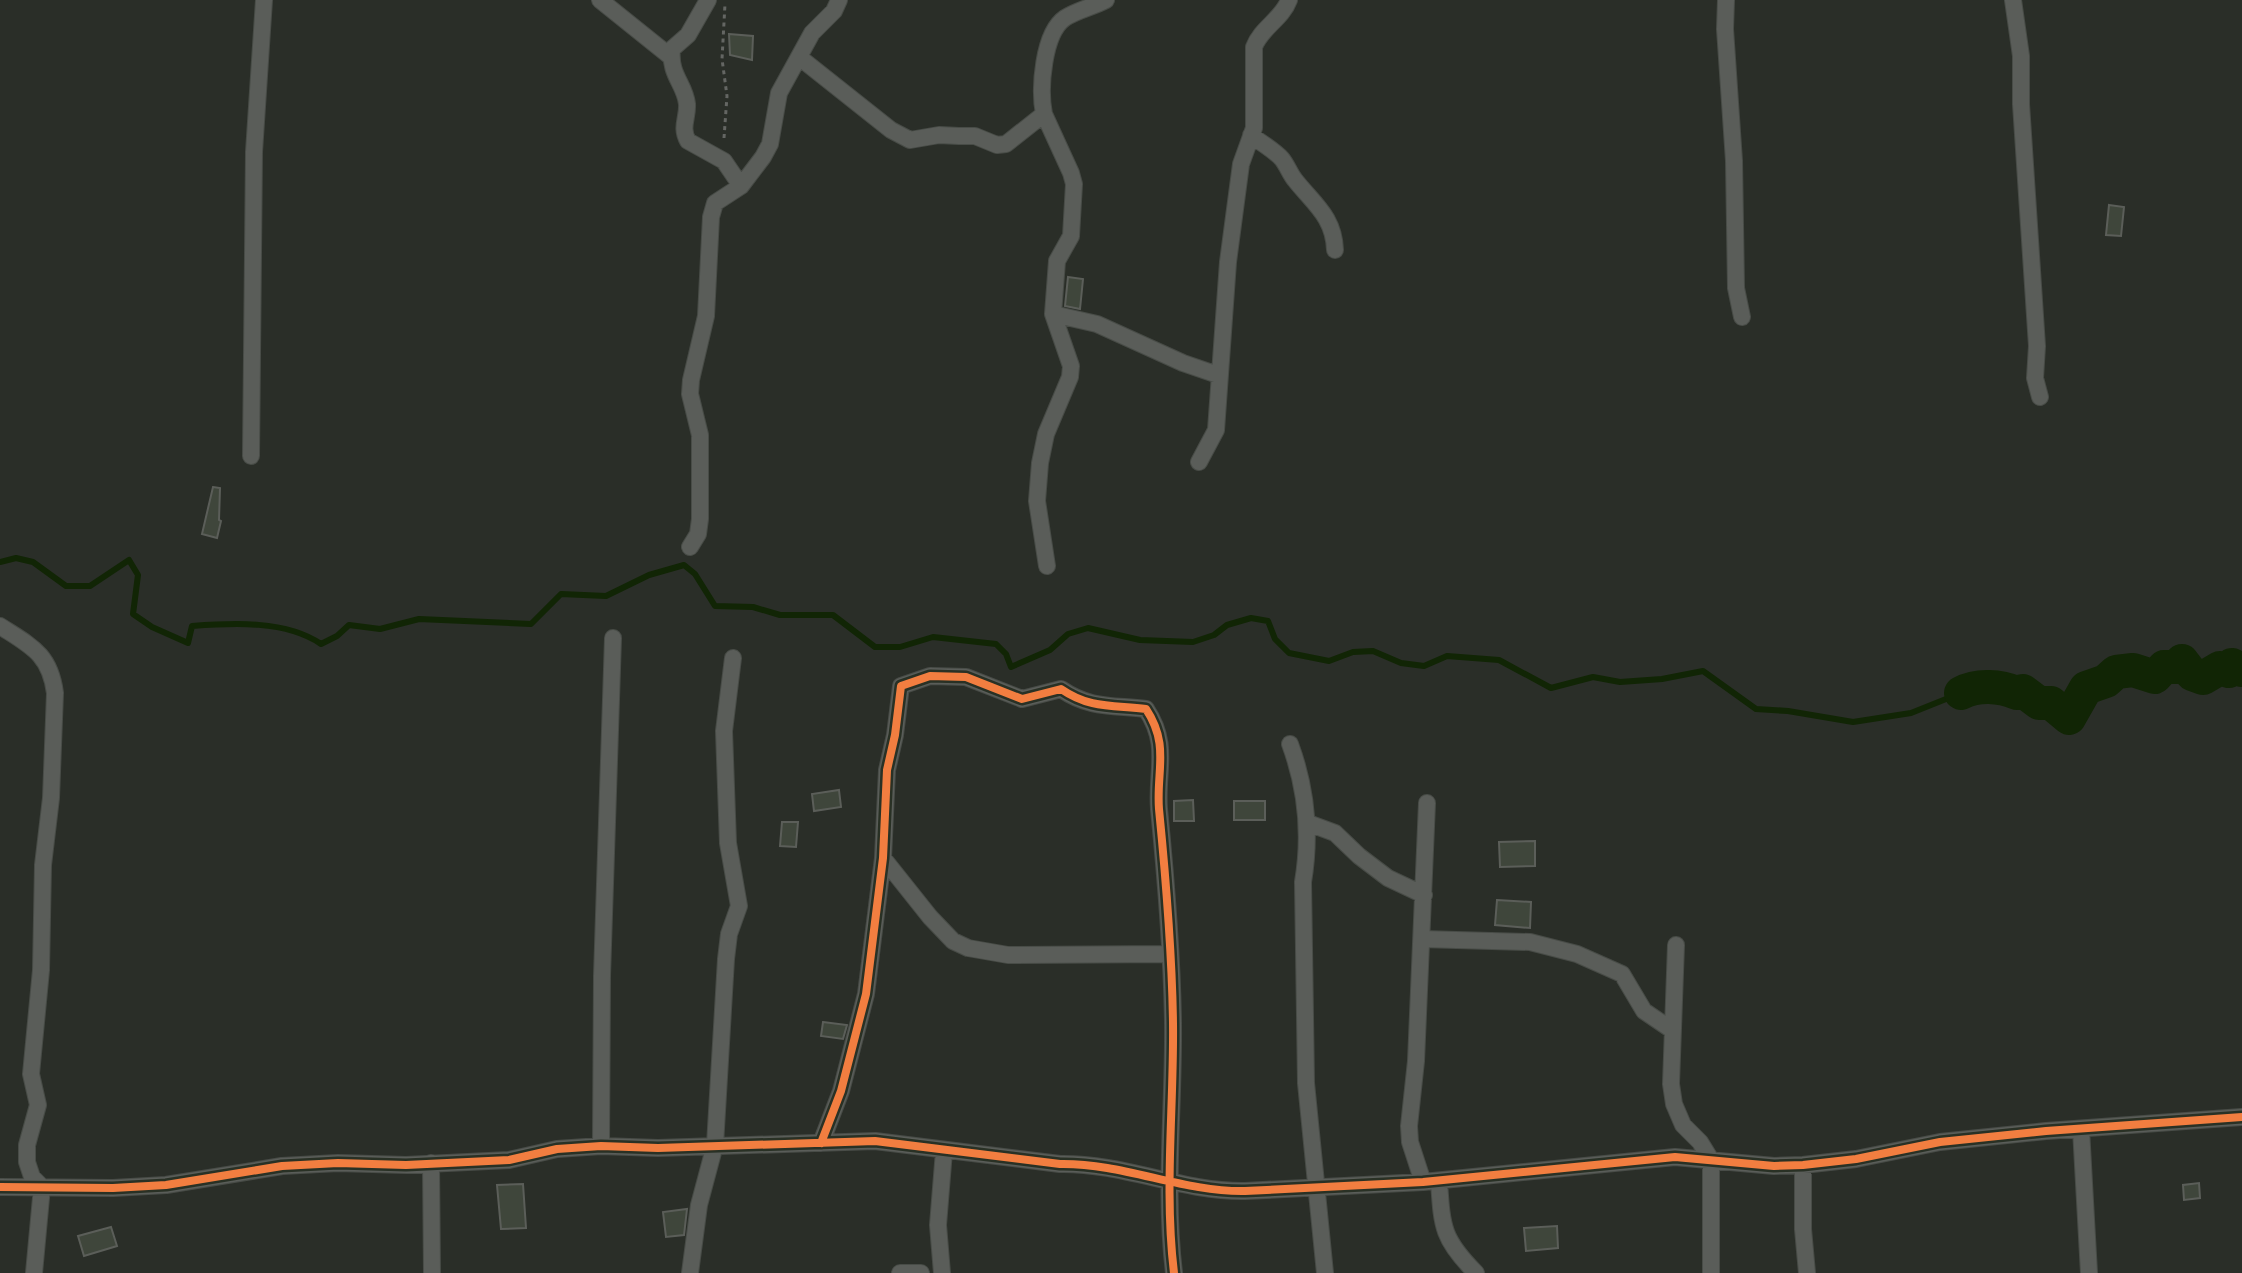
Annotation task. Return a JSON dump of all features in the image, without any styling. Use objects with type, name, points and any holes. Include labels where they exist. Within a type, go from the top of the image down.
[{"type":"street","points":[[251,456],[254,152],[264,0]]},
{"type":"street","points":[[600,0],[671,57]]},
{"type":"street","points":[[708,0],[688,35],[672,49],[674,73],[688,106],[683,127],[688,141],[724,161],[741,186]]},
{"type":"street","points":[[690,547],[698,534],[700,519],[700,435],[690,394],[706,316],[711,217],[715,203],[741,186],[770,144],[776,101],[812,33],[834,11],[839,0]]},
{"type":"street","points":[[1047,566],[1037,501],[1046,434],[1070,377],[1071,366],[1053,314],[1057,261],[1071,236],[1074,184],[1042,103],[1049,39],[1066,17],[1106,0]]},
{"type":"street","points":[[1199,462],[1216,430],[1228,262],[1241,164],[1255,116],[1254,47],[1289,0]]},
{"type":"street","points":[[1726,0],[1725,43],[1734,161],[1736,288],[1742,317]]},
{"type":"street","points":[[2013,0],[2021,56],[2022,118],[2037,346],[2035,378],[2040,397]]},
{"type":"street","points":[[799,57],[891,130],[910,140],[926,140],[939,135],[975,136],[997,145],[1006,144],[1044,114]]},
{"type":"street","points":[[1251,135],[1282,159],[1295,181],[1330,221],[1335,235],[1335,250]]},
{"type":"street","points":[[1053,314],[1097,324],[1183,363],[1218,375]]},
{"type":"street","points":[[0,626],[47,662],[55,693],[51,798],[43,865],[41,970],[31,1074],[38,1105],[27,1145],[27,1162],[32,1177],[42,1187]]},
{"type":"street","points":[[601,1146],[602,976],[613,638]]},
{"type":"street","points":[[690,1273],[699,1205],[715,1145],[726,959],[729,934],[739,906],[728,843],[724,731],[733,658]]},
{"type":"street","points":[[821,1143],[841,1091],[866,994],[883,858],[887,770],[901,686],[930,676],[966,677],[1022,699],[1061,689],[1077,700],[1108,708],[1146,709],[1158,727],[1161,766],[1159,806],[1173,1023],[1170,1179],[1174,1273]]},
{"type":"street","points":[[1290,744],[1298,765],[1308,823],[1309,850],[1303,882],[1306,1083],[1325,1273]]},
{"type":"street","points":[[1427,803],[1410,1142],[1431,1181],[1448,1242],[1476,1273]]},
{"type":"street","points":[[1308,823],[1335,833],[1388,878],[1424,895]]},
{"type":"street","points":[[883,858],[930,917],[953,941],[968,948],[1008,955],[1170,954]]},
{"type":"street","points":[[1422,939],[1530,942],[1577,954],[1622,974],[1644,1011],[1672,1030]]},
{"type":"street","points":[[1676,945],[1671,1084],[1674,1104],[1683,1125],[1700,1142],[1711,1160],[1711,1273]]},
{"type":"street","points":[[0,1187],[166,1185],[282,1166],[509,1160],[557,1149],[601,1146],[638,1148],[875,1141],[1060,1164],[1084,1164],[1170,1179],[1216,1191],[1431,1181],[1580,1169],[1675,1157],[1774,1166],[1803,1165],[1856,1159],[1940,1142],[2242,1117]]},
{"type":"street","points":[[2081,1129],[2089,1273]]},
{"type":"street","points":[[942,1273],[938,1225],[944,1151]]},
{"type":"street","points":[[431,1163],[432,1273]]},
{"type":"street","points":[[1803,1165],[1807,1273]]},
{"type":"street","points":[[34,1273],[42,1187]]},
{"type":"street","points":[[900,1273],[921,1273]]},
{"type":"path","points":[[724,138],[727,96],[722,59],[725,0]]},
{"type":"building","points":[[729,34],[753,36],[752,60],[730,55]]},
{"type":"building","points":[[2109,205],[2124,207],[2121,236],[2106,235]]},
{"type":"building","points":[[1068,277],[1083,279],[1080,309],[1065,306]]},
{"type":"building","points":[[213,487],[220,488],[221,521],[217,538],[202,534]]},
{"type":"building","points":[[839,790],[841,807],[814,811],[812,794]]},
{"type":"building","points":[[1193,800],[1194,821],[1174,821],[1174,801]]},
{"type":"building","points":[[1234,801],[1265,801],[1265,820],[1234,820]]},
{"type":"building","points":[[782,822],[798,822],[796,847],[780,846]]},
{"type":"building","points":[[1535,841],[1535,866],[1500,867],[1499,842]]},
{"type":"building","points":[[1497,900],[1531,902],[1530,928],[1495,925]]},
{"type":"building","points":[[823,1022],[847,1025],[843,1039],[821,1036]]},
{"type":"building","points":[[2199,1183],[2200,1198],[2184,1200],[2183,1185]]},
{"type":"building","points":[[523,1184],[526,1228],[501,1229],[497,1185]]},
{"type":"building","points":[[687,1209],[684,1235],[666,1237],[663,1212]]},
{"type":"building","points":[[1557,1226],[1558,1248],[1526,1251],[1524,1228]]},
{"type":"building","points":[[111,1227],[117,1246],[84,1256],[78,1236]]},
{"type":"waterway","points":[[0,562],[16,558],[33,562],[66,586],[90,586],[129,560],[138,575],[133,614],[152,627],[188,643],[192,626],[208,625],[276,627],[307,636],[321,644],[349,625],[380,629],[419,619],[531,624],[561,594],[606,596],[649,575],[684,565],[695,574],[715,606],[753,607],[780,615],[833,615],[875,647],[900,647],[933,637],[996,644],[1006,654],[1011,667],[1050,650],[1068,634],[1088,628],[1140,640],[1193,642],[1214,635],[1227,625],[1251,618],[1268,621],[1275,639],[1289,653],[1329,661],[1353,652],[1373,651],[1401,663],[1424,666],[1447,656],[1499,660],[1551,688],[1593,677],[1620,682],[1662,679],[1703,671],[1756,709],[1853,722],[1911,713],[1961,693]]},
{"type":"waterway","points":[[1961,693],[1982,687],[2017,693],[2023,691],[2039,703],[2051,703],[2069,718],[2086,688],[2106,681],[2116,672],[2133,670],[2155,677],[2164,667],[2178,667],[2182,661],[2192,674],[2203,678],[2220,668],[2229,671],[2232,665],[2242,670]]},
{"type":"cycle path","points":[[821,1143],[841,1091],[866,994],[883,858],[887,770],[901,686],[930,676],[966,677],[1022,699],[1061,689],[1092,703],[1146,709],[1160,746],[1159,809],[1173,1023],[1170,1211],[1174,1273]]},
{"type":"cycle path","points":[[0,1187],[166,1185],[282,1166],[509,1160],[557,1149],[601,1146],[658,1148],[875,1141],[1107,1168],[1199,1187],[1245,1191],[1423,1182],[1675,1157],[1774,1166],[1803,1165],[1856,1159],[1940,1142],[2242,1117]]}]
